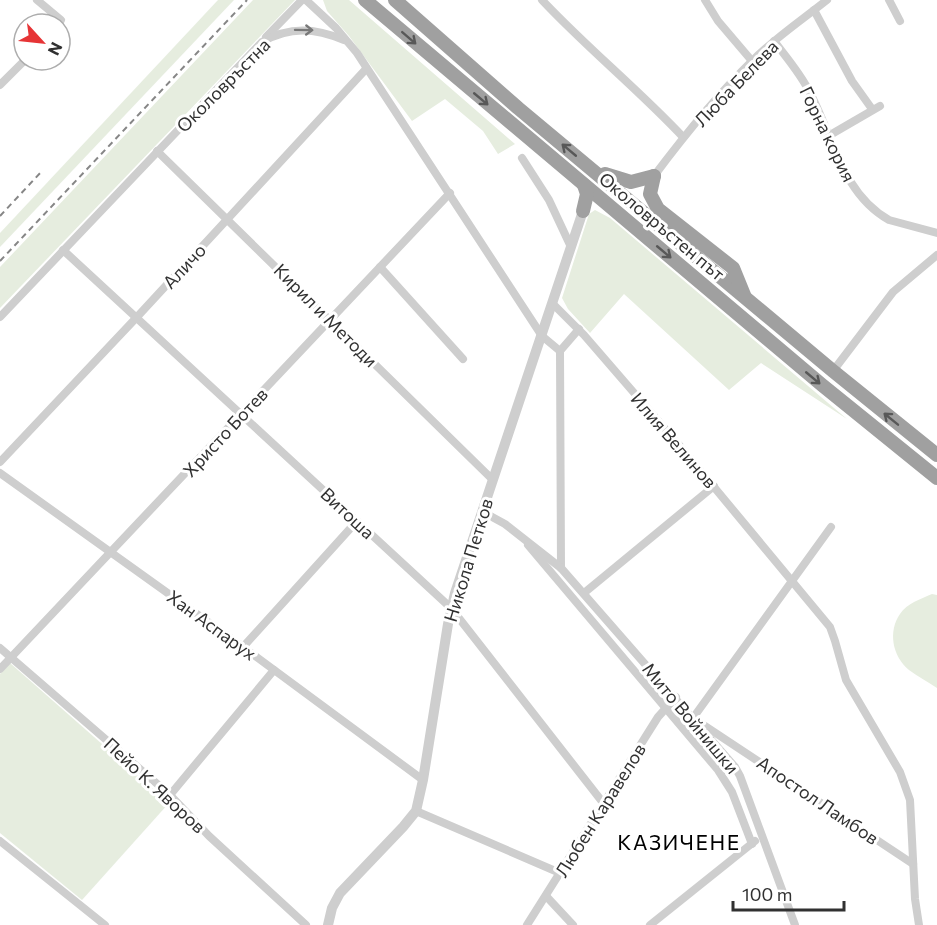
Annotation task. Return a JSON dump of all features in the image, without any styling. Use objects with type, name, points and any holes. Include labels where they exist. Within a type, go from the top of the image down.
[{"type":"highway","name":"Околовръстен път","points":[[365,0],[872,427],[937,478]]},
{"type":"highway","name":"Околовръстен път","points":[[395,0],[501,93],[833,371],[937,455]]},
{"type":"highway","points":[[595,171],[631,182],[654,176],[650,194],[658,209],[733,268],[745,297]]},
{"type":"highway","points":[[583,211],[587,194],[584,185]]},
{"type":"highway","points":[[583,211],[595,205],[607,204]]},
{"type":"street","points":[[38,0],[52,12]]},
{"type":"street","points":[[262,42],[304,0],[348,41],[542,336],[560,351]]},
{"type":"street","points":[[542,0],[591,50],[653,105],[683,137]]},
{"type":"street","points":[[705,0],[718,21],[753,61]]},
{"type":"street","name":"Люба Белева","points":[[654,176],[683,137],[753,61],[774,41],[827,0]]},
{"type":"street","points":[[889,0],[900,21]]},
{"type":"street","points":[[814,10],[852,81],[876,107],[830,135]]},
{"type":"street","name":"Околовръстна","points":[[0,317],[262,42],[284,32],[309,29],[348,41]]},
{"type":"street","name":"Горна кория","points":[[774,41],[808,88],[830,135],[841,167],[850,182],[889,220],[937,233]]},
{"type":"street","name":"Аличо","points":[[0,462],[366,69]]},
{"type":"street","points":[[0,85],[13,72]]},
{"type":"street","name":"Кирил и Методи","points":[[157,152],[493,480]]},
{"type":"street","points":[[522,158],[549,200],[571,247]]},
{"type":"street","name":"Христо Ботев","points":[[0,669],[450,194]]},
{"type":"street","name":"Никола Петков","points":[[328,925],[332,908],[340,893],[416,811],[451,608],[583,211]]},
{"type":"street","name":"Витоша","points":[[63,250],[451,608],[604,804]]},
{"type":"street","points":[[833,371],[893,292],[937,255]]},
{"type":"street","points":[[380,267],[463,359]]},
{"type":"street","name":"Илия Велинов","points":[[552,303],[579,329],[714,486],[830,627],[846,681],[906,786],[910,800],[919,925]]},
{"type":"street","points":[[561,568],[560,351],[579,329]]},
{"type":"street","name":"Хан Аспарух","points":[[0,473],[243,647],[423,780]]},
{"type":"street","points":[[584,593],[714,486]]},
{"type":"street","name":"Мито Войнишки","points":[[483,512],[505,524],[561,568],[735,767],[795,925]]},
{"type":"street","points":[[243,647],[357,521]]},
{"type":"street","points":[[693,718],[831,527]]},
{"type":"street","name":"Мито Войнишки","points":[[520,536],[727,781],[752,844]]},
{"type":"street","name":"Пейо К. Яворов","points":[[0,648],[170,795],[209,836],[306,925]]},
{"type":"street","points":[[170,795],[274,670]]},
{"type":"street","name":"Любен Каравелов","points":[[527,925],[665,708],[676,697]]},
{"type":"street","name":"Апостол Ламбов","points":[[693,718],[913,864]]},
{"type":"street","points":[[416,811],[560,873]]},
{"type":"street","points":[[650,925],[762,836]]},
{"type":"street","points":[[0,841],[105,925]]},
{"type":"street","points":[[546,896],[573,925]]},
{"type":"shaded area","points":[[218,0],[234,0],[0,247],[0,233]]},
{"type":"shaded area","points":[[253,0],[295,0],[0,308],[0,267]]},
{"type":"shaded area","points":[[323,0],[349,0],[515,144],[498,154],[483,131],[445,99],[412,121],[349,36],[327,11]]},
{"type":"shaded area","points":[[595,210],[610,218],[847,419],[761,363],[729,390],[624,294],[590,333],[568,309],[562,298],[589,214]]},
{"type":"shaded area","points":[[932,594],[937,595],[937,688],[903,664],[896,651],[893,635],[896,621],[903,610]]},
{"type":"shaded area","points":[[10,663],[169,803],[82,900],[0,833],[0,674]]},
{"type":"railway","points":[[0,261],[247,0]]},
{"type":"railway","points":[[0,216],[42,171]]},
{"type":"district","name":"КАЗИЧЕНЕ","points":[[679,841]]}]
